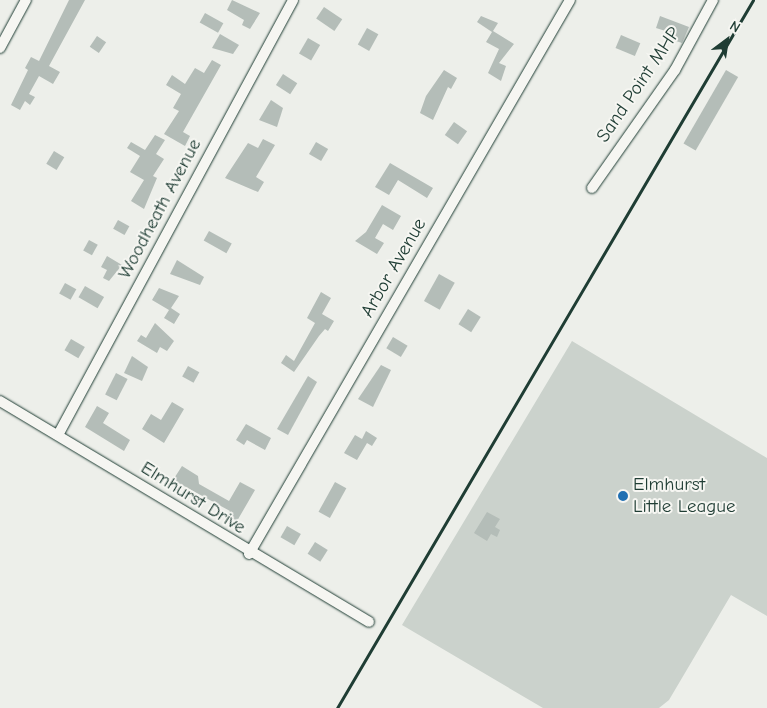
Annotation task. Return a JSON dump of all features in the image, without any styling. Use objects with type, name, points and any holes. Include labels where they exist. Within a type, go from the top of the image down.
[{"type":"street","points":[[0,48],[26,0]]},
{"type":"street","name":"Woodheath Avenue","points":[[58,435],[292,0]]},
{"type":"street","name":"Arbor Avenue","points":[[249,554],[570,0]]},
{"type":"street","name":"Sand Point MHP","points":[[592,188],[675,70],[713,0]]},
{"type":"street","name":"Elmhurst Drive","points":[[0,401],[249,554],[368,622]]},
{"type":"shaded area","name":"Elmhurst Little League","points":[[572,341],[767,458],[767,616],[731,595],[669,700],[659,708],[543,708],[402,625]]},
{"type":"building","points":[[69,0],[85,0],[49,66],[60,72],[53,84],[39,76],[29,94],[35,97],[30,105],[25,101],[20,110],[11,105],[28,70],[25,68],[31,57],[39,61]]},
{"type":"building","points":[[232,0],[260,13],[250,29],[242,25],[244,20],[227,10]]},
{"type":"building","points":[[324,7],[342,19],[334,31],[316,19]]},
{"type":"building","points":[[205,13],[223,23],[218,33],[200,23]]},
{"type":"building","points":[[481,16],[498,23],[493,31],[514,44],[499,63],[506,66],[501,81],[488,73],[499,49],[486,42],[492,32],[477,22]]},
{"type":"building","points":[[660,16],[689,27],[682,43],[670,39],[672,33],[656,28]]},
{"type":"building","points":[[367,28],[378,34],[369,51],[358,45]]},
{"type":"building","points":[[220,34],[239,45],[233,54],[212,48]]},
{"type":"building","points":[[621,35],[640,43],[635,56],[616,48]]},
{"type":"building","points":[[97,36],[106,42],[99,53],[90,47]]},
{"type":"building","points":[[308,38],[320,45],[311,61],[299,54]]},
{"type":"building","points":[[212,60],[221,65],[183,132],[190,136],[185,146],[164,134],[179,111],[173,108],[181,94],[166,85],[172,75],[185,84],[195,68],[204,73]]},
{"type":"building","points":[[444,70],[457,78],[451,89],[448,87],[433,120],[420,113],[426,96]]},
{"type":"building","points":[[726,70],[738,77],[696,151],[684,144]]},
{"type":"building","points":[[283,74],[297,83],[290,94],[276,85]]},
{"type":"building","points":[[271,100],[283,108],[277,127],[259,120]]},
{"type":"building","points":[[454,122],[467,131],[458,144],[445,135]]},
{"type":"building","points":[[155,135],[165,140],[156,154],[164,159],[153,176],[157,178],[144,209],[131,201],[144,180],[130,172],[140,156],[127,148],[131,142],[145,150]]},
{"type":"building","points":[[263,139],[275,145],[256,177],[264,182],[258,192],[225,178],[248,143],[258,148]]},
{"type":"building","points":[[316,142],[328,149],[321,161],[309,154]]},
{"type":"building","points":[[54,151],[64,157],[57,170],[46,164]]},
{"type":"building","points":[[390,163],[433,188],[427,198],[398,180],[389,195],[375,187]]},
{"type":"building","points":[[382,205],[401,216],[393,230],[383,224],[375,238],[384,243],[377,254],[355,241],[366,232]]},
{"type":"building","points":[[118,220],[129,226],[125,235],[113,229]]},
{"type":"building","points":[[209,231],[232,244],[226,253],[204,241]]},
{"type":"building","points":[[89,240],[98,245],[92,255],[83,250]]},
{"type":"building","points":[[107,256],[122,265],[109,281],[103,278],[107,270],[101,267]]},
{"type":"building","points":[[177,260],[204,277],[200,285],[170,274]]},
{"type":"building","points":[[439,274],[455,283],[440,310],[424,301]]},
{"type":"building","points":[[65,283],[76,289],[71,300],[59,293]]},
{"type":"building","points":[[85,286],[104,297],[98,308],[78,297]]},
{"type":"building","points":[[159,288],[179,296],[171,308],[180,314],[174,324],[164,318],[169,310],[152,300]]},
{"type":"building","points":[[321,292],[331,298],[322,314],[334,321],[328,331],[325,329],[319,336],[294,372],[281,363],[286,355],[294,361],[315,323],[307,318]]},
{"type":"building","points":[[468,309],[481,317],[471,332],[458,324]]},
{"type":"building","points":[[155,323],[174,341],[167,351],[160,347],[157,353],[137,341],[141,335],[146,338]]},
{"type":"building","points":[[393,337],[408,346],[401,357],[386,348]]},
{"type":"building","points":[[71,339],[85,347],[78,358],[65,350]]},
{"type":"building","points":[[132,356],[148,367],[142,381],[124,373]]},
{"type":"building","points":[[381,365],[391,370],[373,407],[358,399]]},
{"type":"building","points":[[188,366],[199,372],[194,383],[182,376]]},
{"type":"building","points":[[116,373],[128,379],[117,400],[105,394]]},
{"type":"building","points":[[308,376],[317,382],[288,435],[277,429]]},
{"type":"building","points":[[172,402],[184,409],[164,443],[142,429],[151,414],[161,420]]},
{"type":"building","points":[[97,406],[109,413],[103,423],[130,440],[124,451],[85,427]]},
{"type":"building","points":[[246,424],[271,438],[265,450],[247,440],[244,445],[236,440]]},
{"type":"building","points":[[366,431],[377,438],[372,446],[367,443],[357,460],[344,453],[355,435],[362,439]]},
{"type":"building","points":[[182,466],[198,476],[199,484],[229,501],[240,482],[255,490],[237,521],[227,515],[230,511],[173,480]]},
{"type":"building","points":[[335,482],[346,488],[330,518],[319,512]]},
{"type":"building","points":[[487,512],[500,519],[495,527],[500,530],[497,537],[491,534],[487,541],[474,533]]},
{"type":"building","points":[[287,526],[301,534],[294,545],[280,537]]},
{"type":"building","points":[[315,542],[328,550],[320,562],[308,554]]},
{"type":"railway","points":[[337,708],[753,0]]},
{"type":"place","name":"Elmhurst Little League","points":[[623,496]]}]
